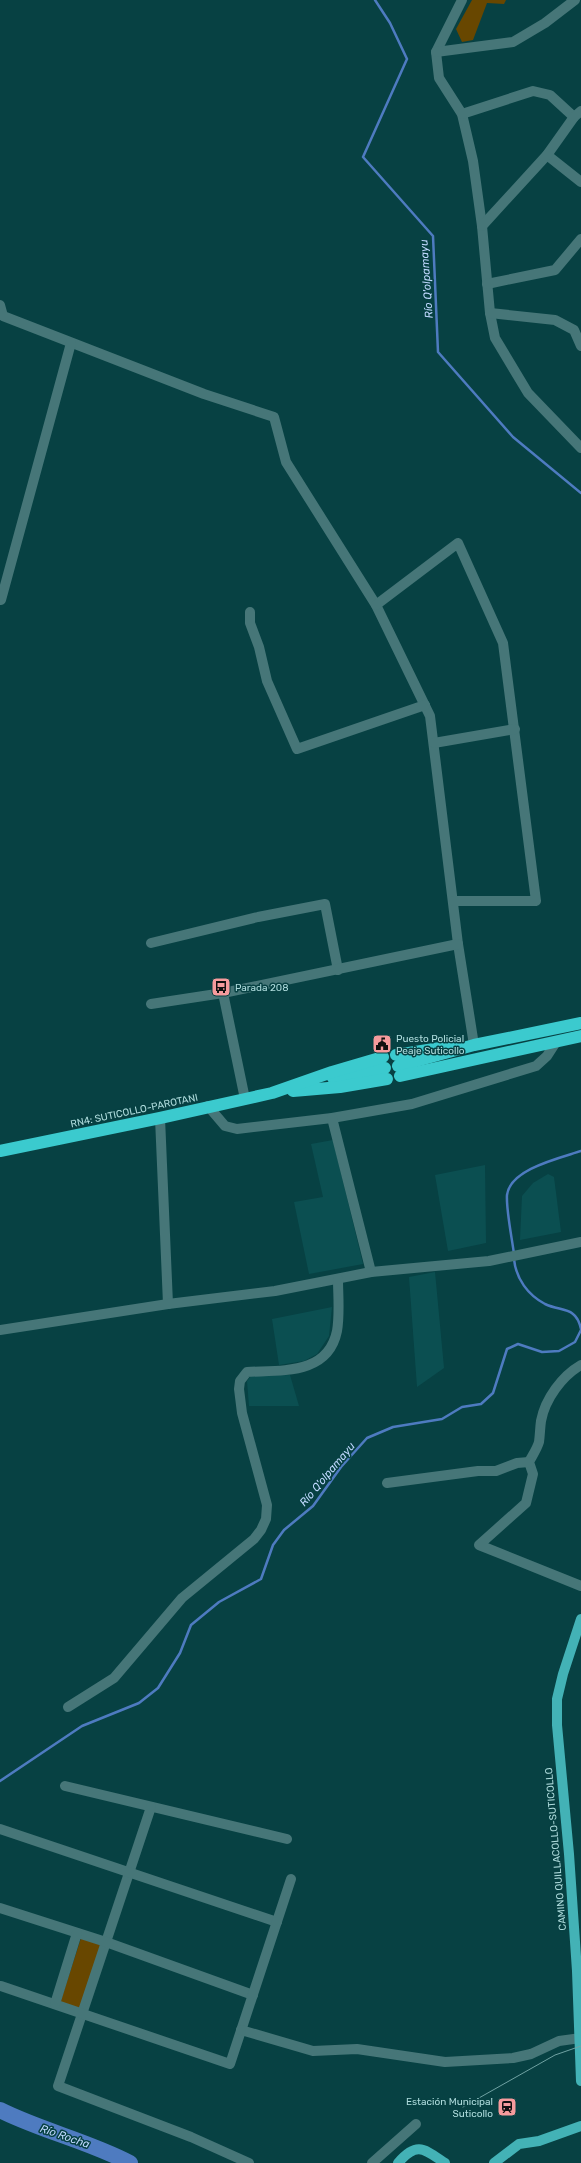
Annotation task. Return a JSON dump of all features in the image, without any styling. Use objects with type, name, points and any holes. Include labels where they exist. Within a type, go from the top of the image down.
[{"type":"highway","points":[[581,1023],[474,1045],[398,1066],[556,1042],[581,1036]]},
{"type":"highway","name":"RN4: SUTICOLLO-PAROTANI","points":[[0,1151],[272,1093],[300,1084],[385,1068],[340,1087],[272,1093]]},
{"type":"main road","name":"CAMINO QUILLACOLLO-SUTICOLLO","points":[[581,1619],[563,1674],[557,1699],[557,1725],[569,1854],[577,1971],[581,2081]]},
{"type":"main road","points":[[494,2163],[519,2144],[539,2141],[581,2126]]},
{"type":"main road","points":[[398,2163],[407,2153],[415,2148],[425,2150],[445,2163]]},
{"type":"street","points":[[462,0],[436,52],[439,78],[462,114],[472,161],[482,226],[490,312],[495,338],[528,393],[581,448]]},
{"type":"street","points":[[436,52],[513,42],[545,23],[575,0]]},
{"type":"street","points":[[462,114],[533,91],[550,95],[578,114],[547,155],[482,226]]},
{"type":"street","points":[[547,155],[581,182]]},
{"type":"street","points":[[487,284],[555,270],[581,238]]},
{"type":"street","points":[[0,305],[3,316],[204,394],[274,417],[286,462],[376,606],[430,716],[454,901],[458,944],[474,1045]]},
{"type":"street","points":[[490,312],[555,320],[574,330],[581,346]]},
{"type":"street","points":[[1,600],[71,343]]},
{"type":"street","points":[[376,606],[458,543],[503,643],[536,901],[454,901]]},
{"type":"street","points":[[250,612],[250,623],[259,647],[267,681],[297,749],[425,705]]},
{"type":"street","points":[[434,744],[515,729]]},
{"type":"street","points":[[151,943],[258,917],[325,904],[338,970]]},
{"type":"street","points":[[151,1004],[223,993],[458,944]]},
{"type":"street","points":[[223,993],[245,1099]]},
{"type":"street","points":[[208,1106],[225,1126],[237,1129],[332,1118],[412,1104],[536,1066],[547,1056],[556,1042]]},
{"type":"street","points":[[160,1118],[168,1304]]},
{"type":"street","points":[[332,1118],[371,1272]]},
{"type":"street","points":[[0,1330],[168,1304],[275,1291],[371,1272],[502,1259],[581,1242]]},
{"type":"street","points":[[68,1706],[114,1678],[182,1598],[243,1549],[261,1530],[266,1519],[268,1505],[242,1413],[239,1389],[240,1381],[247,1372],[305,1367],[316,1364],[324,1356],[332,1346],[337,1330],[338,1279]]},
{"type":"street","points":[[581,1365],[573,1369],[553,1392],[547,1403],[541,1420],[538,1443],[529,1462],[533,1474],[526,1503],[479,1545],[581,1586]]},
{"type":"street","points":[[387,1483],[496,1470],[516,1463],[529,1462]]},
{"type":"street","points":[[65,1786],[287,1840]]},
{"type":"street","points":[[152,1807],[58,2086],[191,2137],[249,2163]]},
{"type":"street","points":[[0,1829],[130,1871],[277,1922]]},
{"type":"street","points":[[1,1986],[230,2064],[291,1879]]},
{"type":"street","points":[[0,1908],[106,1942],[253,1995]]},
{"type":"street","points":[[55,2004],[77,1933]]},
{"type":"street","points":[[241,2030],[312,2051],[357,2049],[445,2062],[513,2058],[531,2054],[559,2041],[580,2038]]},
{"type":"street","points":[[372,2163],[416,2124]]},
{"type":"shaded area","points":[[472,0],[506,0],[504,4],[487,3],[473,40],[462,42],[456,29]]},
{"type":"shaded area","points":[[333,1140],[363,1264],[309,1274],[294,1202],[323,1197],[311,1144]]},
{"type":"shaded area","points":[[485,1165],[486,1243],[448,1251],[435,1175]]},
{"type":"shaded area","points":[[548,1174],[554,1177],[561,1232],[520,1240],[522,1196],[533,1183]]},
{"type":"shaded area","points":[[435,1272],[444,1368],[417,1387],[409,1277]]},
{"type":"shaded area","points":[[332,1307],[329,1336],[317,1354],[304,1361],[279,1365],[272,1319]]},
{"type":"shaded area","points":[[290,1375],[299,1406],[249,1406],[247,1381],[251,1376]]},
{"type":"shaded area","points":[[81,1938],[101,1945],[80,2009],[60,2003]]},
{"type":"waterway","name":"Río Q'olpamayu","points":[[375,0],[390,23],[407,59],[363,157],[433,236],[438,352],[513,437],[581,493]]},
{"type":"waterway","name":"Río Q'olpamayu","points":[[514,1254],[507,1201],[510,1186],[526,1171],[549,1161],[581,1151]]},
{"type":"waterway","name":"Río Q'olpamayu","points":[[514,1259],[520,1280],[528,1291],[545,1304],[572,1313],[579,1322],[581,1329]]},
{"type":"waterway","name":"Río Q'olpamayu","points":[[0,1781],[82,1726],[139,1703],[158,1688],[180,1653],[191,1625],[219,1602],[261,1579],[273,1545],[284,1530],[313,1506],[341,1467],[367,1438],[393,1427],[442,1419],[462,1407],[481,1404],[493,1393],[507,1349],[518,1344],[542,1352],[559,1351],[575,1342],[581,1330]]},
{"type":"waterway","name":"Río Rocha","points":[[0,2110],[32,2124],[98,2148],[130,2163]]},
{"type":"tram line","points":[[463,2107],[555,2055],[581,2046]]},
{"type":"place","name":"Parada 208","points":[[221,987]]},
{"type":"place","name":"Puesto Policial Peaje Suticollo","points":[[382,1044]]},
{"type":"place","name":"Estación Municipal Suticollo","points":[[507,2107]]}]
